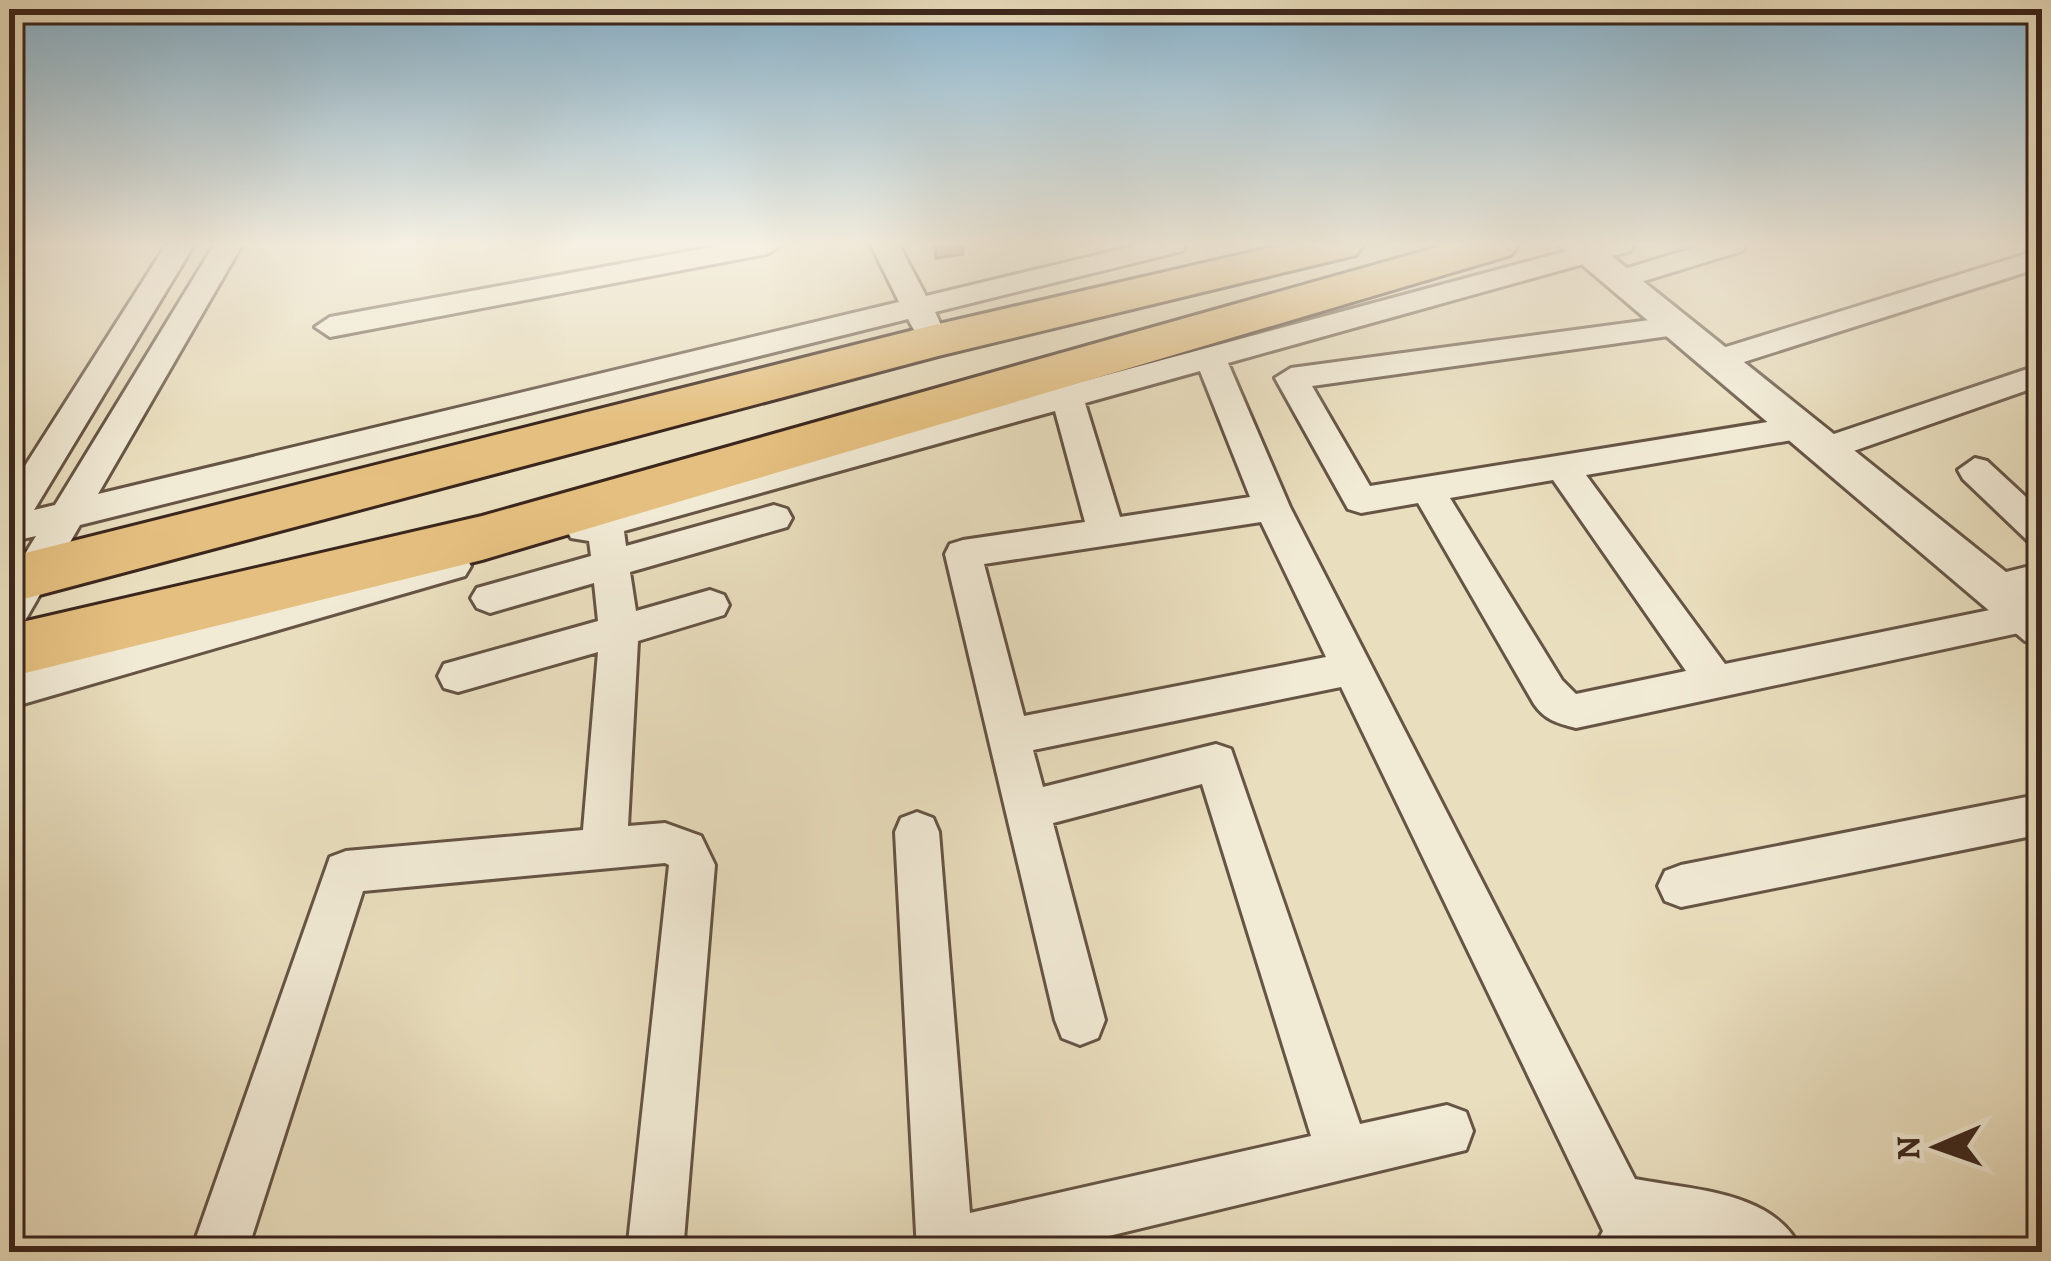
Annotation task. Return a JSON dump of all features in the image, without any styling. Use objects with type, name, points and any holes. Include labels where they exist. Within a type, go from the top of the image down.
[{"type":"highway","points":[[14,563],[925,324],[1030,304]]},
{"type":"highway","points":[[9,651],[482,538],[1056,386],[1310,304]]},
{"type":"street","points":[[14,563],[144,304]]},
{"type":"street","points":[[14,563],[67,515],[193,304]]},
{"type":"street","points":[[330,327],[440,304]]},
{"type":"street","points":[[915,304],[925,324]]},
{"type":"street","points":[[14,563],[67,515],[925,324],[987,304]]},
{"type":"street","points":[[9,691],[605,523],[1056,386],[1211,359],[1420,304]]},
{"type":"street","points":[[1649,304],[1995,587],[2038,607]]},
{"type":"street","points":[[1714,361],[1896,304]]},
{"type":"street","points":[[1672,327],[1291,378],[1361,500],[1562,467],[1811,439],[2042,374]]},
{"type":"street","points":[[1211,359],[1272,506],[1619,1227],[1743,1228],[1774,1252]]},
{"type":"street","points":[[1056,386],[1106,532]]},
{"type":"street","points":[[1562,467],[1716,682]]},
{"type":"street","points":[[1975,470],[2042,533]]},
{"type":"street","points":[[1427,489],[1558,706],[1576,711],[2038,607]]},
{"type":"street","points":[[1080,1020],[964,554],[1272,506]]},
{"type":"street","points":[[490,598],[774,518]]},
{"type":"street","points":[[604,848],[619,630],[605,523]]},
{"type":"street","points":[[458,676],[710,604]]},
{"type":"street","points":[[1009,737],[1353,668]]},
{"type":"street","points":[[1196,700],[1344,1155]]},
{"type":"street","points":[[1027,810],[1216,763]]},
{"type":"street","points":[[1681,886],[2042,814]]},
{"type":"street","points":[[917,832],[944,1250],[1448,1131]]},
{"type":"street","points":[[219,1252],[346,872],[665,843],[686,850],[692,866],[655,1252]]}]
